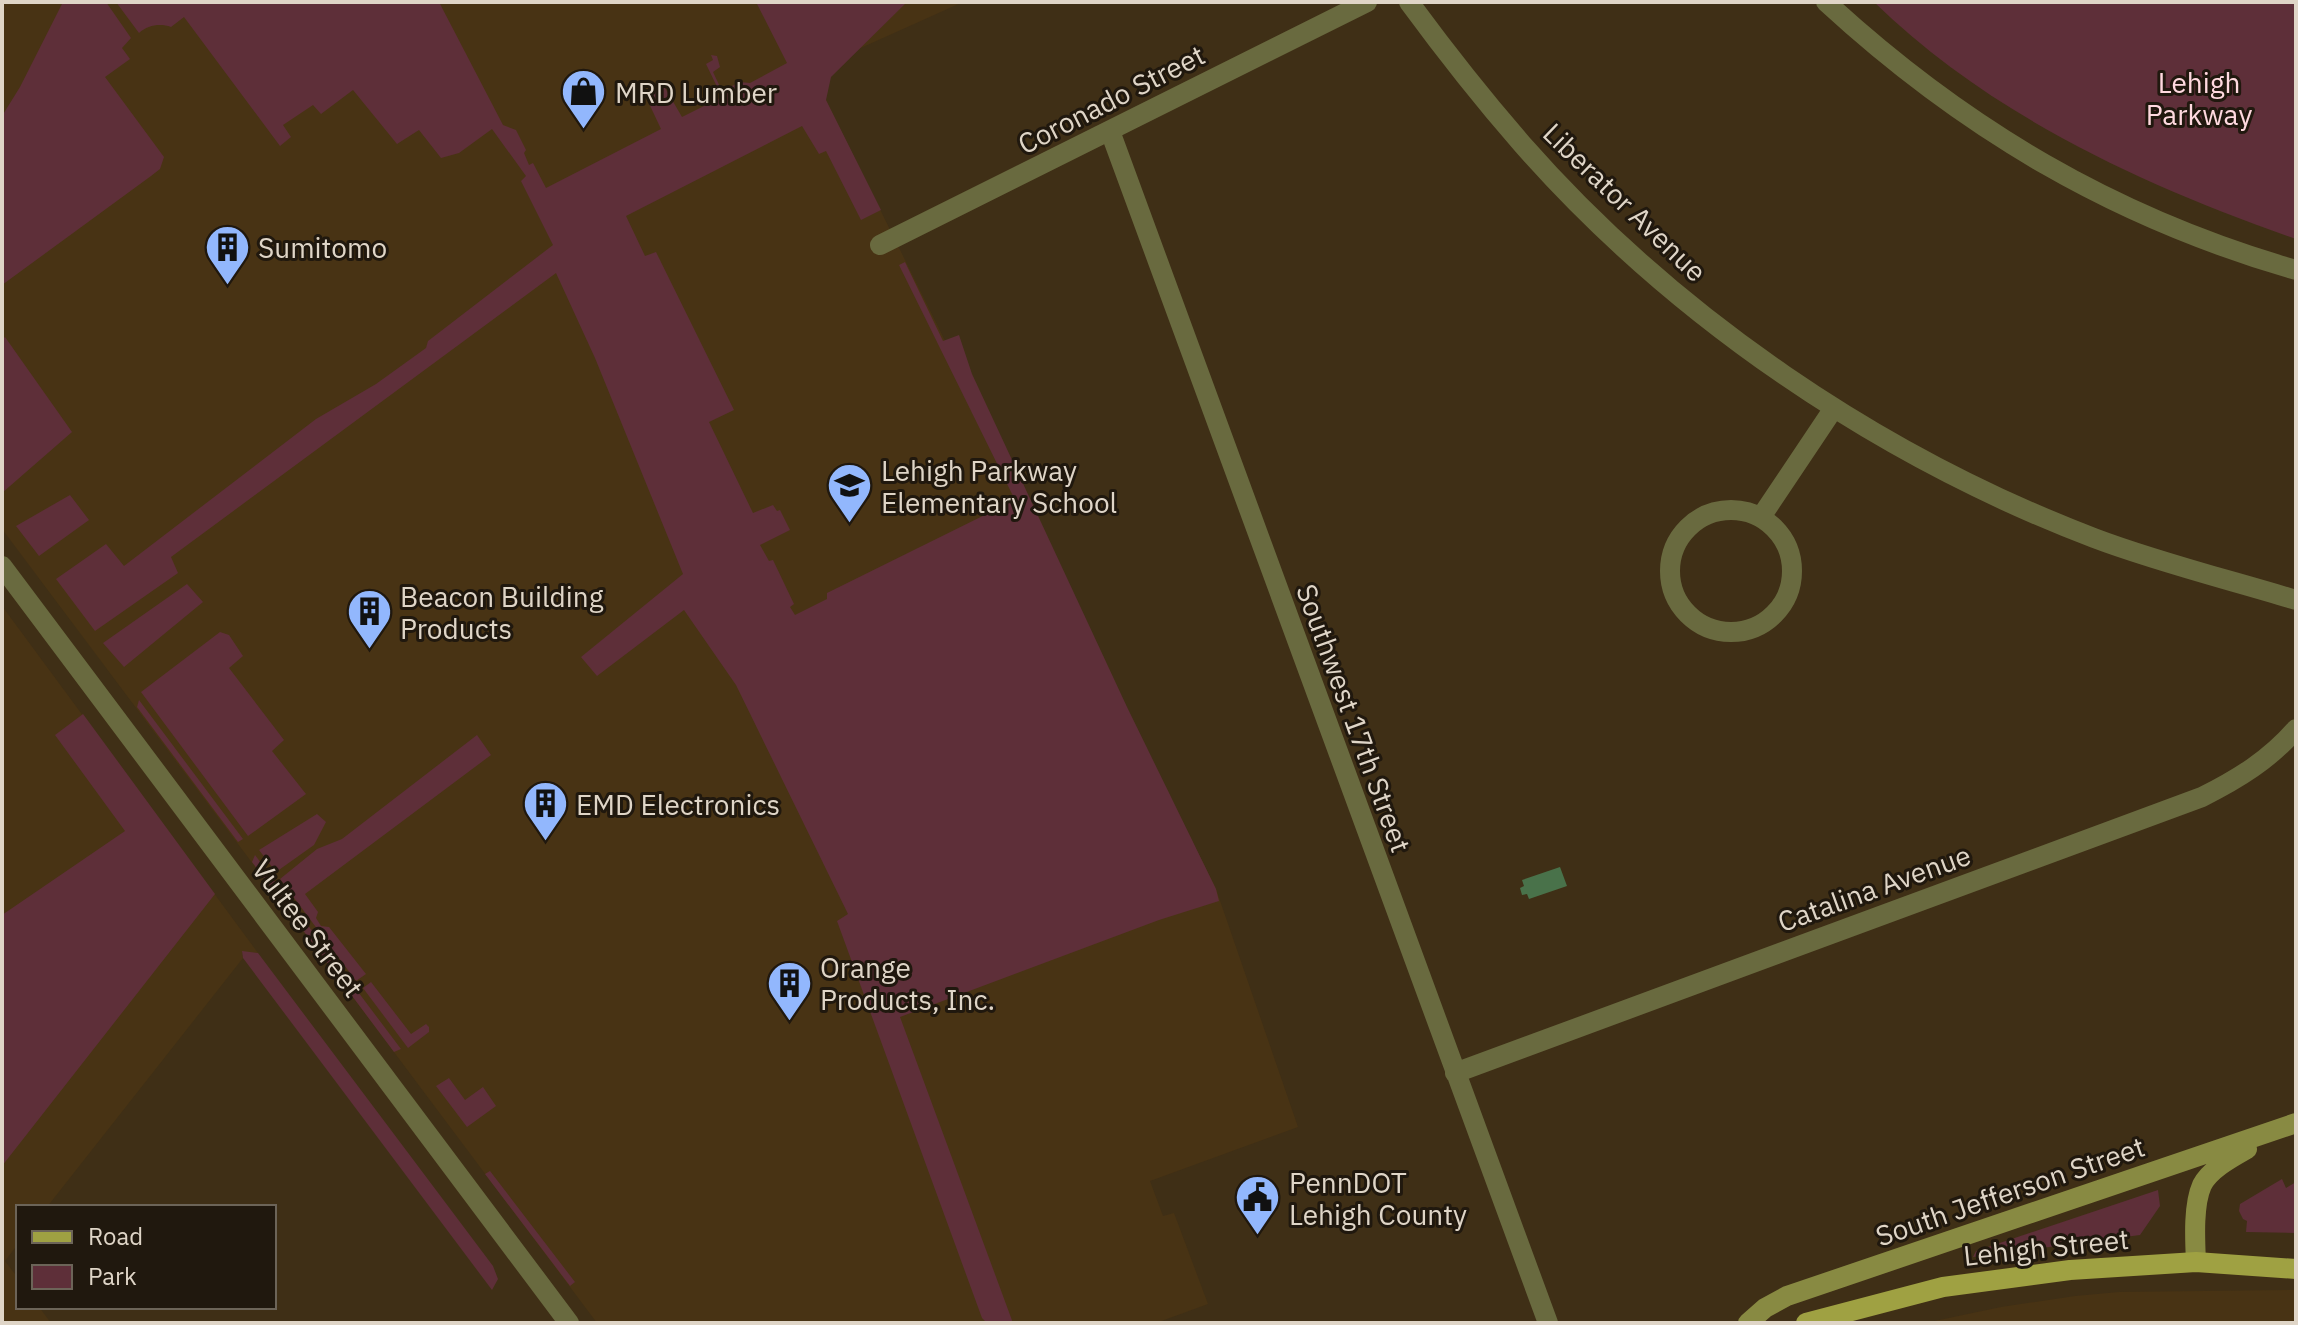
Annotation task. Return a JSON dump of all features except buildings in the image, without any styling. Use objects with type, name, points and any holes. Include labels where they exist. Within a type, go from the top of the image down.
[{"type":"main road","name":"South Jefferson Street","points":[[2196,1262],[2195,1224],[2203,1184],[2229,1159],[2296,1124]]},
{"type":"main road","name":"South Jefferson Street","points":[[1748,1323],[1765,1308],[1787,1296],[2296,1124]]},
{"type":"main road","name":"Lehigh Street","points":[[1806,1323],[1943,1287],[2070,1270],[2196,1262],[2296,1269]]},
{"type":"street","name":"Coronado Street","points":[[880,245],[1367,2]]},
{"type":"street","name":"Liberator Avenue","points":[[1409,2],[1458,68],[1524,146],[1595,219],[1710,320],[1834,408],[1931,464],[2006,501],[2096,539],[2296,600]]},
{"type":"street","points":[[1826,2],[1872,45],[1934,94],[2054,171],[2183,233],[2296,270]]},
{"type":"street","name":"Southwest 17th Street","points":[[1110,131],[1548,1323]]},
{"type":"street","points":[[1761,517],[1834,408]]},
{"type":"street","points":[[1723,510],[1743,510],[1761,517],[1777,530],[1788,548],[1792,569],[1790,589],[1780,608],[1765,623],[1746,631],[1725,632],[1705,626],[1688,614],[1676,599],[1670,580],[1671,560],[1677,542],[1689,526],[1704,515],[1723,510]]},
{"type":"street","name":"Vultee Street","points":[[2,566],[569,1323]]},
{"type":"street","name":"Catalina Avenue","points":[[1455,1073],[2202,797],[2236,780],[2267,758],[2296,729]]},
{"type":"shaded area","points":[[2,2],[963,2],[834,60],[817,82],[1216,889],[1298,1127],[1150,1181],[1163,1216],[1174,1213],[1208,1304],[1156,1323],[597,1323],[2,529]]},
{"type":"shaded area","points":[[2,606],[258,953],[242,952],[243,958],[49,1205],[16,1205],[16,1247],[5,1261],[16,1275],[16,1309],[40,1309],[51,1323],[2,1323]]},
{"type":"shaded area","points":[[1560,867],[1567,886],[1529,899],[1527,894],[1522,895],[1522,880]]},
{"type":"shaded area","points":[[2296,1290],[2296,1323],[1925,1323],[2001,1307],[2119,1292]]},
{"type":"green space","points":[[63,2],[106,2],[131,38],[122,48],[130,59],[105,77],[164,157],[160,169],[2,285],[2,116]]},
{"type":"green space","name":"Lehigh Parkway Elementary School","points":[[116,2],[439,2],[503,125],[516,130],[526,150],[524,153],[529,165],[533,163],[546,188],[661,129],[645,95],[664,86],[682,117],[722,97],[706,64],[713,60],[711,55],[717,56],[720,67],[713,72],[722,91],[740,82],[750,83],[787,63],[756,2],[907,2],[831,77],[826,100],[881,210],[861,220],[826,151],[819,154],[802,126],[626,216],[645,256],[656,252],[734,410],[709,422],[753,513],[773,505],[777,511],[780,510],[790,530],[760,545],[769,561],[773,560],[794,604],[790,607],[795,615],[827,599],[827,593],[1015,500],[899,265],[905,262],[943,341],[959,335],[972,374],[1127,707],[1216,889],[1219,901],[1159,920],[900,1017],[1013,1323],[987,1323],[982,1318],[837,921],[848,914],[736,685],[684,610],[597,676],[581,657],[683,574],[595,358],[556,273],[171,557],[178,573],[95,631],[56,579],[106,544],[124,566],[316,419],[376,384],[426,348],[428,341],[553,245],[521,181],[526,176],[492,129],[459,153],[441,158],[419,130],[397,144],[353,90],[321,114],[313,105],[283,125],[291,137],[280,146],[184,17],[171,27],[154,26],[139,33]]},
{"type":"green space","name":"Lehigh Parkway","points":[[1874,2],[2296,2],[2296,239],[2182,195],[2072,143],[1968,80],[1919,43]]},
{"type":"green space","points":[[5,337],[72,432],[2,493],[2,340]]},
{"type":"green space","points":[[70,495],[89,520],[39,556],[16,526]]},
{"type":"green space","points":[[187,584],[203,602],[124,667],[103,643]]},
{"type":"green space","points":[[220,632],[229,635],[243,656],[229,668],[284,740],[272,751],[306,794],[248,836],[141,692]]},
{"type":"green space","points":[[139,700],[243,839],[238,842],[137,707]]},
{"type":"green space","points":[[83,714],[215,894],[2,1166],[2,915],[125,831],[55,735]]},
{"type":"green space","points":[[477,735],[491,755],[305,894],[318,912],[316,918],[321,926],[329,927],[366,974],[356,981],[280,879],[317,849],[342,839]]},
{"type":"green space","points":[[317,814],[326,822],[314,845],[276,872],[259,850]]},
{"type":"green space","points":[[255,855],[401,1049],[394,1052],[252,862]]},
{"type":"green space","points":[[242,951],[258,953],[493,1266],[498,1279],[492,1290],[243,958]]},
{"type":"green space","points":[[371,982],[411,1034],[426,1024],[429,1032],[408,1048],[363,988]]},
{"type":"green space","points":[[449,1078],[465,1100],[483,1087],[496,1106],[467,1127],[436,1086]]},
{"type":"green space","points":[[490,1171],[575,1282],[570,1286],[485,1174]]},
{"type":"green space","points":[[2282,1179],[2286,1188],[2296,1182],[2296,1233],[2246,1232],[2247,1221],[2239,1211],[2240,1204]]},
{"type":"green space","points":[[2158,1190],[2160,1206],[2140,1235],[1973,1257],[1976,1251]]},
{"type":"place","name":"MRD Lumber","points":[[584,131]]},
{"type":"place","name":"Sumitomo","points":[[227,286]]},
{"type":"place","name":"Lehigh Parkway Elementary School","points":[[850,525]]},
{"type":"place","name":"Beacon Building Products","points":[[369,651]]},
{"type":"place","name":"EMD Electronics","points":[[545,843]]},
{"type":"place","name":"Orange Products, Inc.","points":[[789,1022]]},
{"type":"place","name":"PennDOT Lehigh County","points":[[1258,1237]]}]
